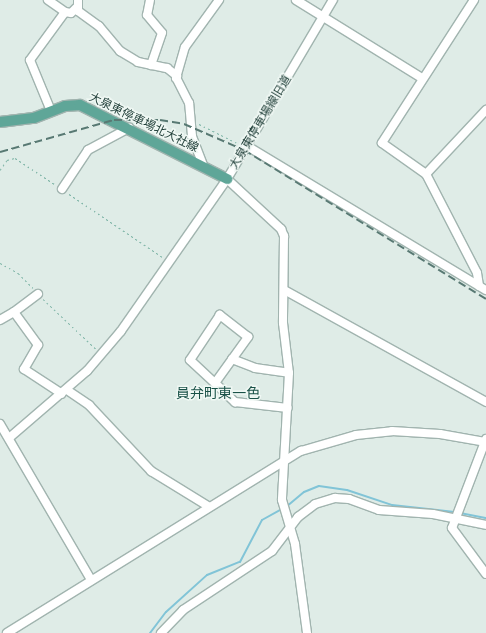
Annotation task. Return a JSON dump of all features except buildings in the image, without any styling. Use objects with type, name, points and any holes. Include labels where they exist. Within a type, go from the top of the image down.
[{"type":"main road","name":"大泉東停車場北大社線","points":[[0,122],[34,118],[51,111],[80,105],[203,165],[227,179]]},
{"type":"street","points":[[48,0],[65,12],[71,13],[77,4],[99,26],[120,51],[151,65],[167,68],[177,76],[189,103],[191,122],[203,165]]},
{"type":"street","points":[[149,0],[147,15],[162,33],[151,65]]},
{"type":"street","points":[[177,76],[185,47],[219,0]]},
{"type":"street","points":[[296,0],[422,78]]},
{"type":"street","name":"大泉東停車場線旧道","points":[[292,526],[283,505],[289,373],[284,323],[286,291],[282,231],[227,179],[333,0]]},
{"type":"street","points":[[474,0],[422,78],[382,143],[426,174],[477,273],[482,288]]},
{"type":"street","points":[[51,111],[30,60],[65,12]]},
{"type":"street","points":[[426,174],[486,110]]},
{"type":"street","points":[[62,189],[88,150],[129,128]]},
{"type":"street","points":[[246,147],[482,288]]},
{"type":"street","points":[[9,438],[64,392],[102,354],[227,179]]},
{"type":"street","points":[[286,291],[486,402]]},
{"type":"street","points":[[0,320],[14,312],[38,294]]},
{"type":"street","points":[[14,312],[38,345],[24,369],[89,405],[151,471],[208,506]]},
{"type":"street","points":[[215,384],[248,337],[220,315],[190,360],[215,384],[235,402],[288,408]]},
{"type":"street","points":[[232,359],[254,368],[289,373]]},
{"type":"street","points":[[0,424],[91,580]]},
{"type":"street","points":[[7,633],[284,459],[326,443],[392,431],[440,434],[485,441],[456,518],[454,534],[486,574]]},
{"type":"street","points":[[161,633],[183,610],[272,552],[304,511],[335,498],[385,511],[433,514],[486,525]]},
{"type":"street","points":[[292,526],[307,633]]},
{"type":"path","points":[[191,122],[246,147]]},
{"type":"path","points":[[0,170],[7,160],[15,158],[169,262]]},
{"type":"path","points":[[0,263],[21,275],[38,294],[102,354]]},
{"type":"waterway","points":[[286,507],[304,492],[319,486],[347,490],[392,505],[455,512]]},
{"type":"waterway","points":[[150,633],[166,612],[207,575],[240,562],[262,520],[282,509]]},
{"type":"waterway","points":[[460,513],[486,518]]},
{"type":"railway","points":[[0,152],[114,120],[160,120],[184,124],[244,150],[486,299]]},
{"type":"district","name":"員弁町東一色","points":[[218,393]]}]
